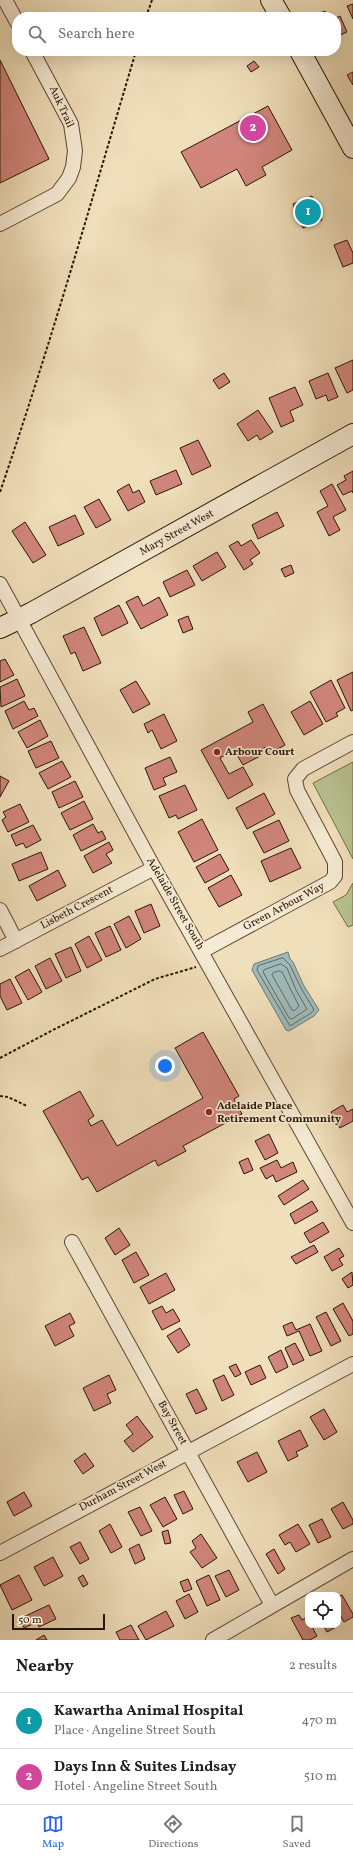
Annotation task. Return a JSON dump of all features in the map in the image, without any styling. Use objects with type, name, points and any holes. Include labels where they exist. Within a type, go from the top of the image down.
[{"type":"street","points":[[5,0],[12,13]]},
{"type":"street","name":"Auk Trail","points":[[0,224],[57,194],[69,178],[73,167],[75,151],[71,124],[35,56]]},
{"type":"street","points":[[303,56],[351,138]]},
{"type":"street","name":"Mary Street West","points":[[0,628],[31,613],[353,434]]},
{"type":"street","name":"Adelaide Street South","points":[[0,584],[154,868],[205,956],[353,1223]]},
{"type":"street","name":"Green Arbour Way","points":[[205,956],[330,882],[335,876],[335,862],[297,790],[295,779],[303,769],[353,742]]},
{"type":"street","name":"Lisbeth Crescent","points":[[0,949],[154,868]]},
{"type":"street","points":[[0,910],[16,941]]},
{"type":"street","name":"Bay Street","points":[[72,1242],[272,1605]]},
{"type":"street","name":"Durham Street West","points":[[0,1553],[353,1364]]},
{"type":"street","points":[[213,1640],[353,1559]]},
{"type":"path","points":[[148,12],[152,0]]},
{"type":"path","points":[[0,492],[46,352],[135,56]]},
{"type":"path","points":[[0,1058],[155,979],[192,968],[205,956]]},
{"type":"path","points":[[0,1096],[8,1097],[27,1106]]},
{"type":"green space","points":[[353,762],[353,859],[313,783]]},
{"type":"green space","points":[[353,883],[353,925],[348,927],[333,902],[346,895]]},
{"type":"water","points":[[288,952],[304,986],[319,1010],[314,1016],[289,1031],[286,1030],[252,970],[254,964]]},
{"type":"building","points":[[353,4],[353,19],[347,6]]},
{"type":"building","points":[[341,18],[347,32],[341,35]]},
{"type":"building","points":[[0,60],[49,159],[0,183]]},
{"type":"building","points":[[254,61],[259,67],[251,72],[247,66]]},
{"type":"building","points":[[353,72],[353,85],[347,75]]},
{"type":"building","points":[[268,106],[292,150],[262,167],[266,175],[246,186],[237,169],[201,188],[181,152]]},
{"type":"building","points":[[312,196],[322,220],[303,228],[293,204]]},
{"type":"building","points":[[347,240],[353,253],[353,263],[343,267],[334,245]]},
{"type":"building","points":[[353,360],[353,390],[347,393],[335,368]]},
{"type":"building","points":[[224,373],[230,382],[219,389],[213,380]]},
{"type":"building","points":[[328,373],[338,397],[328,401],[326,395],[316,399],[309,381]]},
{"type":"building","points":[[295,387],[303,405],[290,411],[294,421],[281,427],[269,398]]},
{"type":"building","points":[[258,410],[273,432],[260,440],[257,435],[248,441],[237,424]]},
{"type":"building","points":[[198,440],[211,466],[192,475],[180,448]]},
{"type":"building","points":[[176,470],[182,484],[156,495],[150,481]]},
{"type":"building","points":[[353,471],[353,493],[352,491],[343,495],[337,485],[346,480],[344,476]]},
{"type":"building","points":[[129,484],[133,493],[139,490],[145,502],[128,511],[117,491]]},
{"type":"building","points":[[332,484],[346,510],[333,517],[340,530],[329,536],[317,512],[328,506],[320,491]]},
{"type":"building","points":[[99,499],[111,520],[96,528],[84,507]]},
{"type":"building","points":[[277,512],[284,526],[258,539],[252,525]]},
{"type":"building","points":[[75,515],[84,534],[58,546],[49,527]]},
{"type":"building","points":[[25,522],[46,555],[33,563],[12,531]]},
{"type":"building","points":[[251,540],[260,553],[250,560],[253,564],[244,570],[229,546],[238,541],[241,546]]},
{"type":"building","points":[[217,552],[226,567],[202,581],[193,566]]},
{"type":"building","points":[[291,565],[294,573],[285,577],[281,569]]},
{"type":"building","points":[[187,570],[195,585],[170,597],[163,582]]},
{"type":"building","points":[[138,596],[143,606],[159,597],[168,615],[141,629],[126,602]]},
{"type":"building","points":[[119,605],[128,623],[102,636],[94,618]]},
{"type":"building","points":[[188,616],[193,629],[183,633],[178,620]]},
{"type":"building","points":[[84,627],[101,663],[83,671],[75,652],[71,654],[63,636]]},
{"type":"building","points":[[5,659],[14,675],[0,682],[0,661]]},
{"type":"building","points":[[353,672],[353,710],[351,711],[337,680]]},
{"type":"building","points":[[17,679],[25,696],[1,707],[0,687]]},
{"type":"building","points":[[331,680],[345,708],[336,713],[338,716],[326,722],[310,692]]},
{"type":"building","points":[[136,681],[150,704],[133,713],[120,690]]},
{"type":"building","points":[[24,701],[29,710],[34,708],[38,716],[13,729],[5,711]]},
{"type":"building","points":[[310,701],[323,724],[304,735],[291,712]]},
{"type":"building","name":"Arbour Court","points":[[263,704],[285,745],[270,753],[266,747],[259,750],[262,755],[243,765],[234,750],[220,758],[229,774],[243,767],[253,785],[228,799],[201,750],[253,722],[248,712]]},
{"type":"building","points":[[164,714],[177,741],[161,749],[152,730],[148,733],[144,724]]},
{"type":"building","points":[[40,720],[48,736],[27,748],[18,732]]},
{"type":"building","points":[[51,741],[59,758],[36,768],[28,751]]},
{"type":"building","points":[[170,757],[177,772],[163,778],[166,785],[154,790],[145,768]]},
{"type":"building","points":[[62,761],[71,777],[48,789],[39,773]]},
{"type":"building","points":[[0,776],[9,781],[0,797]]},
{"type":"building","points":[[75,781],[83,797],[59,808],[52,792]]},
{"type":"building","points":[[185,785],[197,810],[178,819],[176,815],[169,818],[159,796]]},
{"type":"building","points":[[264,793],[275,814],[247,829],[236,808]]},
{"type":"building","points":[[84,801],[93,819],[70,830],[61,813]]},
{"type":"building","points":[[20,804],[29,822],[8,832],[2,820],[6,817],[3,812]]},
{"type":"building","points":[[202,819],[218,850],[194,862],[178,832]]},
{"type":"building","points":[[279,820],[289,841],[264,853],[253,832]]},
{"type":"building","points":[[93,824],[98,833],[102,831],[106,839],[81,851],[73,835]]},
{"type":"building","points":[[33,825],[41,840],[26,848],[23,843],[16,846],[11,835]]},
{"type":"building","points":[[109,842],[113,850],[106,854],[112,863],[93,873],[84,856]]},
{"type":"building","points":[[291,848],[301,868],[270,882],[261,861]]},
{"type":"building","points":[[41,852],[48,869],[19,881],[12,864]]},
{"type":"building","points":[[220,854],[229,870],[205,883],[196,867]]},
{"type":"building","points":[[58,870],[66,886],[37,901],[29,886]]},
{"type":"building","points":[[231,875],[242,895],[219,907],[208,888]]},
{"type":"building","points":[[151,904],[160,926],[144,933],[135,911]]},
{"type":"building","points":[[129,916],[141,939],[126,948],[114,924]]},
{"type":"building","points":[[110,926],[121,950],[106,957],[95,933]]},
{"type":"building","points":[[89,936],[102,960],[87,968],[75,944]]},
{"type":"building","points":[[71,947],[81,971],[66,978],[55,954]]},
{"type":"building","points":[[50,958],[62,981],[46,989],[35,966]]},
{"type":"building","points":[[29,969],[42,992],[28,1000],[15,977]]},
{"type":"building","points":[[10,979],[22,1003],[7,1010],[0,996],[0,984]]},
{"type":"building","name":"Adelaide Place Retirement Community","points":[[203,1032],[239,1096],[234,1099],[242,1114],[183,1146],[186,1151],[158,1166],[155,1160],[97,1192],[88,1177],[82,1180],[43,1111],[80,1091],[94,1116],[88,1120],[91,1126],[102,1120],[117,1146],[203,1098],[175,1048]]},
{"type":"building","points":[[343,1105],[347,1112],[353,1109],[353,1121],[340,1128],[331,1112]]},
{"type":"building","points":[[269,1134],[278,1153],[265,1160],[255,1141]]},
{"type":"building","points":[[248,1158],[253,1170],[244,1174],[239,1162]]},
{"type":"building","points":[[277,1160],[281,1168],[293,1162],[297,1172],[276,1182],[273,1175],[266,1179],[260,1168]]},
{"type":"building","points":[[303,1180],[309,1189],[284,1205],[278,1196]]},
{"type":"building","points":[[312,1201],[318,1211],[295,1224],[290,1214]]},
{"type":"building","points":[[323,1222],[329,1232],[310,1243],[304,1233]]},
{"type":"building","points":[[119,1228],[130,1245],[115,1255],[105,1238]]},
{"type":"building","points":[[314,1245],[318,1252],[296,1264],[291,1257]]},
{"type":"building","points":[[339,1248],[344,1256],[339,1259],[343,1265],[332,1271],[324,1257]]},
{"type":"building","points":[[136,1252],[149,1275],[134,1283],[122,1260]]},
{"type":"building","points":[[352,1272],[353,1285],[348,1288],[342,1279]]},
{"type":"building","points":[[166,1273],[175,1290],[149,1304],[140,1287]]},
{"type":"building","points":[[343,1303],[353,1321],[353,1334],[349,1336],[333,1309]]},
{"type":"building","points":[[162,1306],[166,1313],[173,1309],[180,1321],[162,1330],[152,1311]]},
{"type":"building","points":[[326,1312],[341,1341],[331,1346],[316,1317]]},
{"type":"building","points":[[70,1313],[75,1323],[69,1326],[74,1336],[55,1346],[45,1326]]},
{"type":"building","points":[[292,1322],[296,1330],[310,1324],[322,1351],[310,1356],[299,1331],[287,1336],[283,1326]]},
{"type":"building","points":[[180,1328],[190,1345],[178,1353],[167,1336]]},
{"type":"building","points":[[295,1343],[304,1360],[293,1365],[285,1348]]},
{"type":"building","points":[[281,1350],[288,1367],[276,1373],[268,1357]]},
{"type":"building","points":[[236,1364],[241,1374],[235,1377],[229,1367]]},
{"type":"building","points":[[260,1365],[266,1378],[251,1385],[245,1372]]},
{"type":"building","points":[[109,1375],[116,1390],[107,1394],[111,1403],[94,1411],[83,1388]]},
{"type":"building","points":[[224,1375],[234,1395],[222,1401],[213,1380]]},
{"type":"building","points":[[197,1389],[207,1409],[196,1414],[186,1394]]},
{"type":"building","points":[[324,1409],[337,1432],[324,1440],[310,1417]]},
{"type":"building","points":[[137,1416],[153,1437],[133,1452],[124,1441],[133,1434],[126,1425]]},
{"type":"building","points":[[300,1430],[308,1446],[296,1452],[298,1456],[288,1461],[278,1441]]},
{"type":"building","points":[[257,1452],[267,1472],[248,1482],[237,1462]]},
{"type":"building","points":[[85,1453],[94,1466],[83,1474],[74,1461]]},
{"type":"building","points":[[184,1491],[193,1509],[183,1514],[174,1495]]},
{"type":"building","points":[[24,1492],[32,1506],[14,1516],[7,1502]]},
{"type":"building","points":[[165,1497],[177,1519],[163,1527],[150,1505]]},
{"type":"building","points":[[343,1502],[353,1520],[353,1524],[343,1529],[331,1509]]},
{"type":"building","points":[[140,1507],[152,1531],[141,1536],[128,1512]]},
{"type":"building","points":[[322,1519],[331,1537],[318,1543],[309,1525]]},
{"type":"building","points":[[110,1524],[122,1547],[111,1553],[99,1531]]},
{"type":"building","points":[[298,1524],[310,1544],[296,1552],[290,1542],[285,1545],[279,1535]]},
{"type":"building","points":[[168,1530],[171,1543],[165,1544],[162,1532]]},
{"type":"building","points":[[201,1534],[217,1558],[202,1568],[190,1552],[196,1548],[192,1541]]},
{"type":"building","points":[[80,1542],[89,1559],[80,1564],[70,1547]]},
{"type":"building","points":[[139,1544],[145,1559],[135,1564],[129,1549]]},
{"type":"building","points":[[274,1549],[285,1569],[278,1574],[266,1554]]},
{"type":"building","points":[[53,1557],[63,1576],[44,1586],[34,1567]]},
{"type":"building","points":[[229,1570],[239,1590],[226,1597],[215,1576]]},
{"type":"building","points":[[19,1575],[32,1600],[12,1610],[0,1585]]},
{"type":"building","points":[[83,1575],[88,1584],[83,1587],[78,1578]]},
{"type":"building","points":[[209,1575],[220,1600],[207,1606],[196,1581]]},
{"type":"building","points":[[188,1579],[192,1589],[184,1592],[180,1582]]},
{"type":"building","points":[[189,1594],[198,1612],[185,1619],[176,1601]]},
{"type":"building","points":[[341,1596],[353,1614],[353,1617],[344,1622],[341,1616]]},
{"type":"building","points":[[49,1605],[56,1619],[39,1627],[37,1622],[24,1628],[19,1619]]},
{"type":"building","points":[[166,1611],[174,1626],[146,1640],[138,1626]]},
{"type":"building","points":[[299,1615],[302,1620],[305,1618],[305,1628],[313,1628],[317,1636],[310,1640],[303,1640],[291,1618]]},
{"type":"building","points":[[131,1625],[139,1640],[120,1640],[116,1632]]},
{"type":"building","points":[[325,1628],[334,1628],[327,1632]]},
{"type":"building","points":[[44,1635],[47,1640],[36,1640]]},
{"type":"place","name":"Days Inn & Suites Lindsay","points":[[253,128]]},
{"type":"place","name":"Kawartha Animal Hospital","points":[[308,212]]},
{"type":"place","name":"Arbour Court","points":[[217,752]]},
{"type":"place","name":"Adelaide Place Retirement Community","points":[[209,1112]]}]
